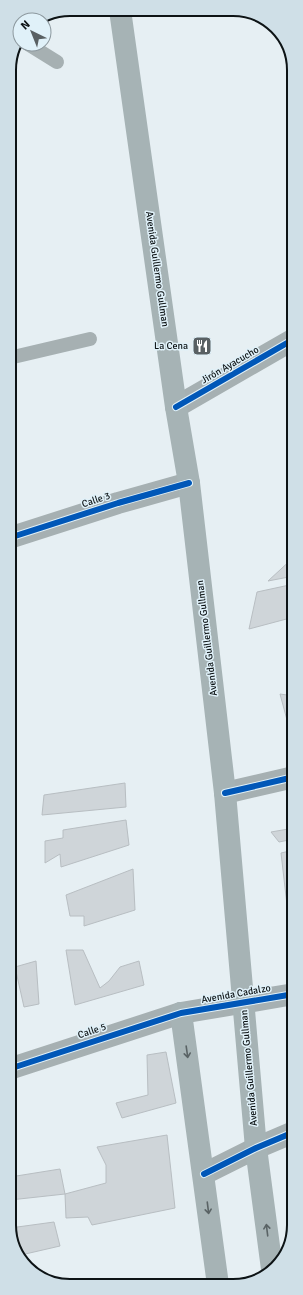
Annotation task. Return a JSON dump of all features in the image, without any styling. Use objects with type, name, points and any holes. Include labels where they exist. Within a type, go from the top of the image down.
[{"type":"main road","name":"Avenida Guillermo Gullman","points":[[121,16],[176,408],[189,483],[225,794],[256,1148],[271,1263]]},
{"type":"main road","points":[[181,1013],[217,1279]]},
{"type":"street","name":"Jirón Ayacucho","points":[[176,408],[287,343]]},
{"type":"street","name":"Calle 3","points":[[16,536],[118,503],[189,483]]},
{"type":"street","points":[[225,794],[287,779]]},
{"type":"street","name":"Avenida Cadalzo","points":[[181,1013],[287,995]]},
{"type":"street","name":"Calle 5","points":[[16,1067],[181,1013]]},
{"type":"street","points":[[204,1174],[256,1148],[287,1135]]},
{"type":"lane","points":[[41,52],[57,62]]},
{"type":"lane","points":[[16,356],[90,339]]},
{"type":"building","points":[[287,563],[287,577],[268,581]]},
{"type":"building","points":[[287,586],[287,619],[249,629],[257,592]]},
{"type":"building","points":[[280,694],[287,695],[287,720]]},
{"type":"building","points":[[125,783],[126,807],[42,815],[44,795]]},
{"type":"building","points":[[126,820],[129,845],[61,867],[60,854],[45,863],[45,841],[63,838],[63,830]]},
{"type":"building","points":[[287,829],[287,840],[279,842],[271,832]]},
{"type":"building","points":[[287,852],[287,905],[281,853]]},
{"type":"building","points":[[133,869],[135,910],[84,926],[84,916],[70,916],[66,895]]},
{"type":"building","points":[[66,950],[83,950],[100,988],[109,981],[120,967],[139,961],[144,985],[75,1005]]},
{"type":"building","points":[[36,961],[39,1004],[24,1007],[16,967]]},
{"type":"building","points":[[166,1052],[176,1103],[122,1118],[116,1103],[148,1095],[147,1055]]},
{"type":"building","points":[[167,1135],[175,1208],[92,1225],[88,1217],[66,1218],[65,1194],[106,1183],[106,1165],[97,1147]]},
{"type":"building","points":[[60,1169],[65,1194],[16,1199],[16,1176]]},
{"type":"building","points":[[54,1222],[60,1246],[25,1254],[19,1242],[16,1227]]},
{"type":"cycle path","points":[[176,407],[287,343]]},
{"type":"cycle path","points":[[16,536],[118,503],[189,483]]},
{"type":"cycle path","points":[[225,793],[287,779]]},
{"type":"cycle path","points":[[16,1067],[181,1013],[287,995]]},
{"type":"cycle path","points":[[204,1174],[256,1148],[287,1135]]},
{"type":"place","name":"La Cena","points":[[202,346]]}]
